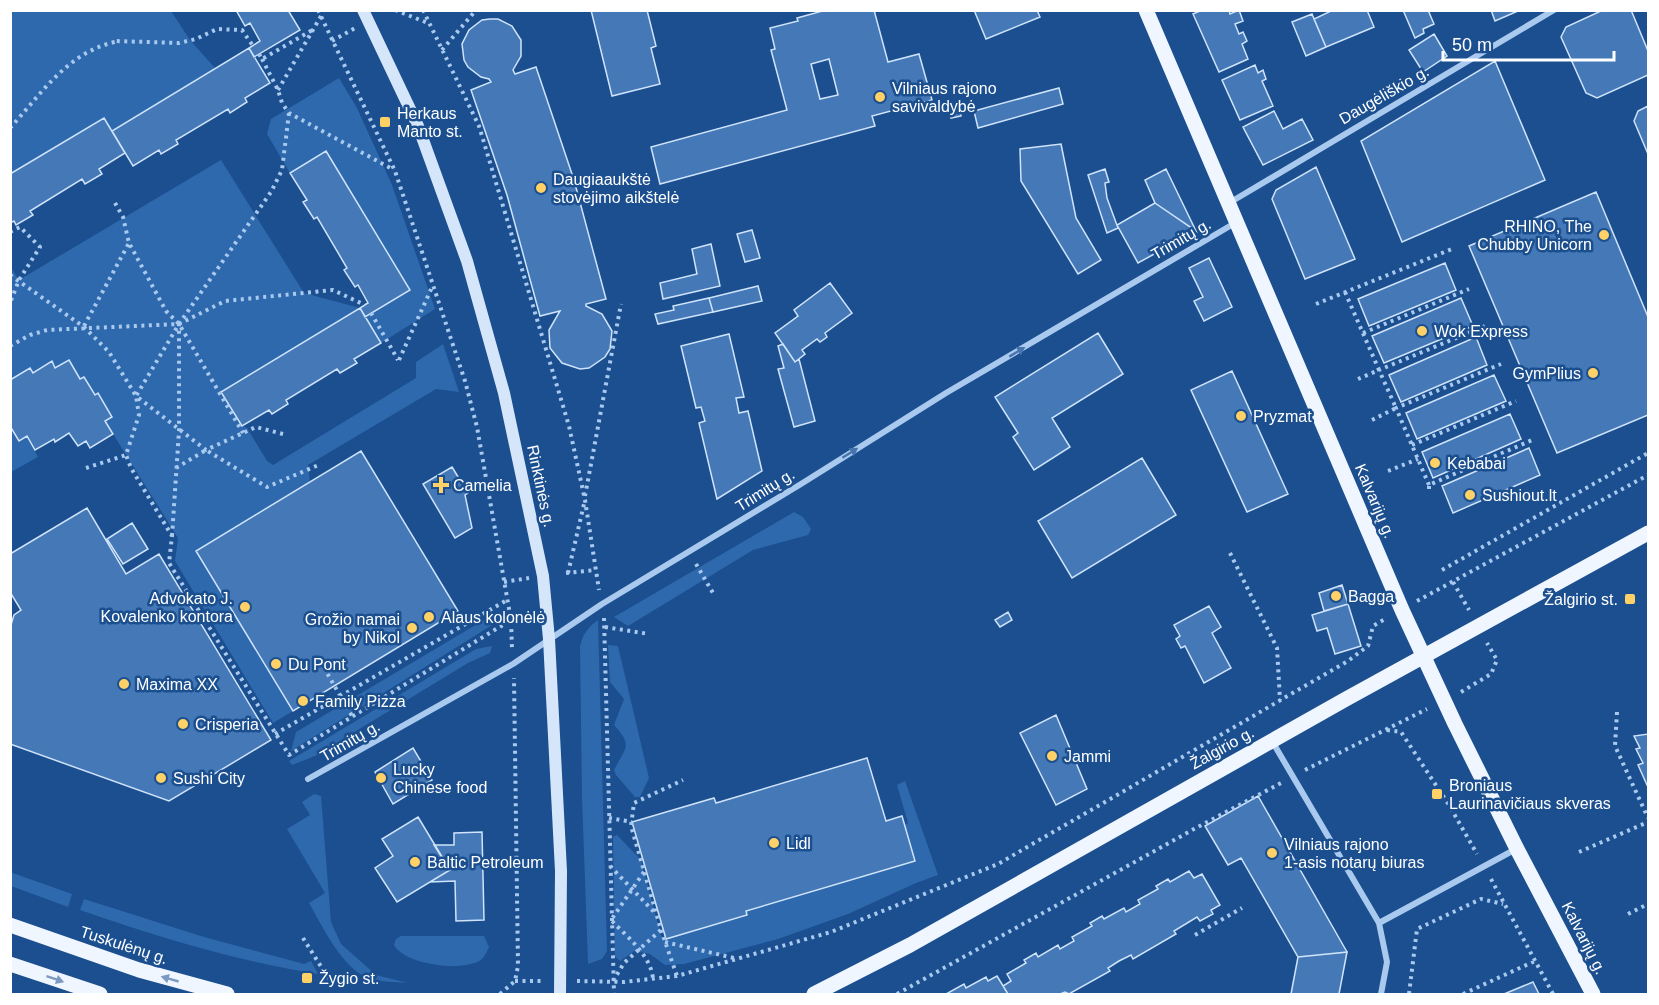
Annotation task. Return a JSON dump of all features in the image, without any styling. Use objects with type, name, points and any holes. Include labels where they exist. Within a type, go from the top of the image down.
[{"type":"main road","name":"Rinktinės g.","points":[[363,10],[418,126],[467,261],[504,393],[543,576],[549,639],[561,871],[560,994]]},
{"type":"main road","name":"Kalvarijų g.","points":[[1146,10],[1235,223],[1424,656],[1517,849],[1593,994]]},
{"type":"main road","name":"Žalgirio g.","points":[[814,994],[910,945],[1648,533]]},
{"type":"main road","name":"Tuskulėnų g.","points":[[10,925],[139,970],[227,994]]},
{"type":"main road","points":[[10,964],[100,994]]},
{"type":"street","name":"Daugėliškio g.","points":[[1227,204],[1554,10]]},
{"type":"street","name":"Trimitų g.","points":[[308,779],[513,664],[602,604],[689,553],[946,393],[1235,223]]},
{"type":"street","points":[[1272,741],[1379,923],[1387,962],[1381,994]]},
{"type":"street","points":[[1379,923],[1517,849]]},
{"type":"path","points":[[318,10],[395,171],[465,381],[477,427],[511,620],[513,664],[518,966],[515,981],[500,994]]},
{"type":"path","points":[[395,10],[429,23]]},
{"type":"path","points":[[423,10],[479,126],[569,426],[585,500],[605,627],[614,994]]},
{"type":"path","points":[[442,50],[476,10]]},
{"type":"path","points":[[278,90],[321,16]]},
{"type":"path","points":[[315,28],[260,57],[278,90],[282,103],[289,113],[395,171]]},
{"type":"path","points":[[10,128],[71,62],[102,44],[114,41],[179,43],[196,39],[217,29],[242,30],[253,46]]},
{"type":"path","points":[[172,536],[131,468],[126,455],[139,415],[136,396],[179,324],[271,192],[282,170],[289,113]]},
{"type":"path","points":[[115,203],[123,217],[129,243],[166,311],[179,324],[243,433]]},
{"type":"path","points":[[10,232],[20,227],[40,248],[19,280],[10,303]]},
{"type":"path","points":[[84,327],[129,243]]},
{"type":"path","points":[[1316,304],[1452,249]]},
{"type":"path","points":[[10,275],[84,327],[110,352],[136,396],[206,450],[267,487],[321,464]]},
{"type":"path","points":[[10,286],[19,280]]},
{"type":"path","points":[[370,313],[399,360],[433,285]]},
{"type":"path","points":[[1363,333],[1469,289]]},
{"type":"path","points":[[10,346],[30,334],[47,330],[179,324],[218,304],[240,298],[333,290],[365,305]]},
{"type":"path","points":[[1345,292],[1429,487],[1532,440]]},
{"type":"path","points":[[568,573],[585,500],[621,304]]},
{"type":"path","points":[[179,324],[179,430],[169,564],[289,755],[511,620]]},
{"type":"path","points":[[1358,379],[1485,326]]},
{"type":"path","points":[[1372,420],[1501,364]]},
{"type":"path","points":[[1412,445],[1516,401]]},
{"type":"path","points":[[176,468],[206,450],[256,427],[283,434]]},
{"type":"path","points":[[1442,570],[1648,453]]},
{"type":"path","points":[[86,468],[126,455]]},
{"type":"path","points":[[1388,471],[1418,459]]},
{"type":"path","points":[[1479,627],[1453,582],[1648,475]]},
{"type":"path","points":[[689,553],[713,593]]},
{"type":"path","points":[[1230,553],[1277,648],[1280,700]]},
{"type":"path","points":[[275,734],[507,600]]},
{"type":"path","points":[[605,627],[649,634]]},
{"type":"path","points":[[613,981],[676,976],[831,932],[998,864],[1348,661]]},
{"type":"path","points":[[320,662],[352,716]]},
{"type":"path","points":[[1579,852],[1648,820],[1616,746],[1617,712]]},
{"type":"path","points":[[897,994],[1194,829],[1386,730]]},
{"type":"path","points":[[676,976],[632,822],[634,802],[683,780]]},
{"type":"path","points":[[609,818],[632,822]]},
{"type":"path","points":[[610,866],[657,915]]},
{"type":"path","points":[[611,920],[645,871]]},
{"type":"path","points":[[1409,994],[1417,929],[1481,899],[1504,904]]},
{"type":"path","points":[[1628,914],[1648,904]]},
{"type":"path","points":[[1195,935],[1242,908]]},
{"type":"path","points":[[611,920],[639,950],[652,968],[653,979]]},
{"type":"path","points":[[613,981],[624,963],[661,930]]},
{"type":"path","points":[[303,938],[332,984]]},
{"type":"path","points":[[665,942],[737,959]]},
{"type":"path","points":[[1463,994],[1535,961]]},
{"type":"shaded area","points":[[10,11],[171,11],[190,40],[215,68],[112,131],[104,118],[11,174]]},
{"type":"shaded area","points":[[339,78],[357,108],[392,185],[435,309],[381,343],[365,317],[409,289],[326,152],[290,173],[267,134],[271,119]]},
{"type":"shaded area","points":[[221,160],[304,293],[360,308],[221,392],[267,461],[273,465],[416,378],[416,362],[443,344],[459,392],[436,389],[308,465],[310,483],[197,551],[293,711],[273,723],[175,561],[178,538],[105,421],[112,416],[98,394],[95,395],[84,377],[80,379],[68,360],[55,368],[52,362],[33,373],[30,368],[11,380],[11,268],[19,280]]},
{"type":"shaded area","points":[[10,426],[19,440],[27,436],[38,457],[11,472]]},
{"type":"shaded area","points":[[794,512],[803,517],[811,529],[808,535],[753,550],[628,626],[614,617]]},
{"type":"shaded area","points":[[499,611],[500,620],[291,751],[296,732]]},
{"type":"shaded area","points":[[598,620],[607,951],[602,959],[588,964],[580,646],[586,631]]},
{"type":"shaded area","points":[[608,645],[618,646],[649,778],[640,797],[635,797],[614,770],[626,747],[624,738],[614,725],[624,699],[610,682]]},
{"type":"shaded area","points":[[492,646],[490,653],[468,663],[315,756],[292,765],[289,761],[476,649]]},
{"type":"shaded area","points":[[905,781],[938,875],[848,914],[778,939],[684,964],[665,965],[650,954],[634,951],[620,961],[615,956],[613,837],[617,835],[641,860],[661,936],[666,939],[747,916],[746,911],[915,861],[905,825],[908,823],[897,785]]},
{"type":"shaded area","points":[[314,794],[321,796],[331,922],[341,944],[376,975],[408,983],[375,980],[357,972],[333,945],[309,903],[325,893],[287,829],[310,815],[302,802]]},
{"type":"shaded area","points":[[10,872],[72,894],[68,907],[11,886]]},
{"type":"shaded area","points":[[84,899],[204,937],[304,964],[311,961],[318,974],[227,955],[139,930],[80,910]]},
{"type":"shaded area","points":[[401,936],[484,936],[489,947],[482,959],[474,963],[463,966],[436,965],[410,958],[400,952],[394,945],[396,939]]},
{"type":"building","points":[[236,10],[288,10],[300,30],[254,57],[249,48],[260,41],[250,23],[245,26]]},
{"type":"building","points":[[591,10],[647,10],[656,46],[651,48],[660,84],[612,96]]},
{"type":"building","name":"Vilniaus rajono savivaldybė","points":[[826,10],[874,10],[888,62],[919,54],[932,100],[872,116],[875,126],[660,184],[651,147],[787,110],[771,50],[775,49],[770,28],[798,21],[797,18]],"holes":[[[829,59],[838,95],[820,99],[811,64]]]},
{"type":"building","points":[[974,10],[1037,10],[1040,17],[986,39]]},
{"type":"building","points":[[1202,10],[1229,10],[1230,14],[1239,10],[1243,21],[1235,24],[1239,34],[1243,32],[1247,41],[1242,44],[1248,59],[1219,72],[1193,14]]},
{"type":"building","points":[[1333,10],[1367,10],[1374,27],[1326,47],[1314,19]]},
{"type":"building","points":[[1403,10],[1428,10],[1434,24],[1423,29],[1424,33],[1415,38]]},
{"type":"building","points":[[1491,10],[1517,10],[1518,11],[1495,21]]},
{"type":"building","points":[[1603,10],[1631,10],[1648,51],[1648,75],[1597,98],[1586,93],[1561,37],[1566,27]]},
{"type":"building","points":[[1312,14],[1326,47],[1306,56],[1292,22]]},
{"type":"building","name":"Daugiaaukštė stovėjimo aikštelė","points":[[498,19],[512,26],[521,40],[521,56],[513,70],[515,74],[536,67],[574,180],[606,299],[586,304],[586,306],[602,314],[612,331],[610,349],[605,357],[589,368],[580,369],[562,363],[550,348],[549,330],[560,311],[540,316],[507,195],[471,90],[491,82],[468,67],[464,60],[462,44],[469,30],[482,20]]},
{"type":"building","points":[[1434,34],[1447,56],[1423,72],[1409,50]]},
{"type":"building","points":[[249,48],[270,83],[245,98],[247,102],[230,113],[228,109],[176,140],[178,144],[161,154],[159,150],[133,166],[112,131]]},
{"type":"building","points":[[1495,61],[1545,180],[1402,242],[1361,141]]},
{"type":"building","points":[[1255,65],[1258,73],[1263,70],[1266,79],[1262,81],[1273,106],[1240,120],[1222,80]]},
{"type":"building","points":[[1059,88],[1063,104],[978,128],[974,111]]},
{"type":"building","points":[[959,106],[961,116],[951,118],[949,108]]},
{"type":"building","points":[[1648,106],[1648,154],[1634,121],[1638,111]]},
{"type":"building","points":[[1274,111],[1283,129],[1302,119],[1313,140],[1263,165],[1243,127]]},
{"type":"building","points":[[104,118],[125,153],[99,169],[102,174],[85,184],[82,179],[30,211],[33,215],[16,225],[14,221],[10,223],[10,174]]},
{"type":"building","points":[[1061,144],[1076,218],[1101,260],[1078,274],[1021,181],[1020,149]]},
{"type":"building","points":[[326,151],[410,290],[365,317],[360,308],[368,303],[358,285],[355,287],[344,270],[347,268],[317,217],[314,219],[303,202],[307,200],[290,173]]},
{"type":"building","points":[[1316,167],[1355,259],[1305,279],[1272,199],[1276,190]]},
{"type":"building","points":[[1105,169],[1109,182],[1105,183],[1107,198],[1118,228],[1107,233],[1088,175]]},
{"type":"building","points":[[1166,169],[1196,231],[1155,203],[1145,180]]},
{"type":"building","points":[[1596,192],[1648,317],[1648,415],[1557,453],[1469,246]]},
{"type":"building","points":[[1155,203],[1196,231],[1138,263],[1117,225]]},
{"type":"building","points":[[752,230],[760,258],[745,262],[737,234]]},
{"type":"building","points":[[711,244],[720,286],[663,299],[660,283],[697,274],[692,249]]},
{"type":"building","points":[[1209,258],[1232,307],[1204,321],[1194,301],[1203,297],[1189,268]]},
{"type":"building","points":[[1445,263],[1456,290],[1369,326],[1358,299]]},
{"type":"building","points":[[830,283],[852,313],[825,333],[827,337],[820,342],[817,339],[802,350],[805,354],[795,362],[775,333],[798,316],[794,310]]},
{"type":"building","points":[[758,286],[762,301],[713,312],[709,298]]},
{"type":"building","points":[[709,298],[713,312],[658,324],[655,314],[674,310],[673,306]]},
{"type":"building","name":"Wok Express","points":[[1461,298],[1473,326],[1384,363],[1372,336]]},
{"type":"building","points":[[360,308],[381,343],[354,359],[357,363],[340,373],[337,369],[286,400],[288,404],[272,414],[269,410],[242,426],[221,392]]},
{"type":"building","points":[[1098,333],[1123,374],[1052,418],[1070,447],[1034,470],[1013,437],[1018,433],[995,397]]},
{"type":"building","points":[[729,334],[744,397],[736,398],[739,413],[748,411],[762,471],[717,499],[699,423],[705,421],[701,407],[696,408],[681,346]]},
{"type":"building","points":[[1476,337],[1487,365],[1401,402],[1389,375]]},
{"type":"building","points":[[783,344],[795,362],[799,359],[815,421],[794,427],[778,369],[784,368],[778,346]]},
{"type":"building","points":[[69,360],[80,379],[84,377],[95,395],[98,393],[112,417],[105,421],[113,434],[90,448],[86,441],[78,446],[69,433],[35,450],[27,436],[19,441],[10,426],[10,380],[30,368],[33,373],[52,361],[55,368]]},
{"type":"building","points":[[1232,371],[1288,494],[1247,512],[1191,390]]},
{"type":"building","points":[[1494,375],[1506,401],[1417,439],[1406,413]]},
{"type":"building","points":[[1510,414],[1521,439],[1433,478],[1422,452]]},
{"type":"building","points":[[1529,448],[1540,475],[1453,513],[1442,486]]},
{"type":"building","points":[[361,451],[458,611],[293,711],[196,551]]},
{"type":"building","points":[[1142,458],[1176,515],[1072,578],[1038,521]]},
{"type":"building","points":[[452,467],[468,493],[465,495],[472,528],[455,538],[423,484]]},
{"type":"building","name":"Maxima XX","points":[[87,508],[126,574],[159,554],[271,740],[169,801],[10,744],[10,628],[14,615],[21,610],[10,592],[10,554]]},
{"type":"building","points":[[132,523],[148,549],[123,564],[107,539]]},
{"type":"building","points":[[1342,585],[1348,604],[1324,611],[1319,593]]},
{"type":"building","points":[[1348,604],[1361,646],[1335,654],[1327,628],[1317,631],[1312,615]]},
{"type":"building","points":[[1209,606],[1221,627],[1212,633],[1231,668],[1204,683],[1185,646],[1181,648],[1176,639],[1180,636],[1174,625]]},
{"type":"building","points":[[1008,612],[1012,620],[1000,627],[995,620]]},
{"type":"building","name":"Jammi","points":[[1056,715],[1087,789],[1056,805],[1020,733]]},
{"type":"building","points":[[1648,734],[1647,785],[1638,765],[1643,763],[1636,749],[1640,748],[1634,736]]},
{"type":"building","points":[[413,748],[432,780],[393,804],[375,772]]},
{"type":"building","name":"Lidl","points":[[867,758],[886,821],[902,816],[915,861],[746,911],[747,915],[666,939],[632,822],[714,798],[716,803]]},
{"type":"building","points":[[1258,796],[1347,952],[1298,957],[1241,858],[1228,865],[1205,826]]},
{"type":"building","name":"Baltic Petroleum","points":[[418,817],[450,870],[397,902],[375,868],[393,856],[382,839]]},
{"type":"building","points":[[482,832],[484,920],[456,921],[455,881],[430,882],[450,870],[434,845],[454,845],[454,833]]},
{"type":"building","points":[[1189,871],[1194,878],[1202,874],[1220,905],[1211,910],[1213,914],[1200,921],[1197,917],[1174,931],[1176,934],[1133,959],[1131,955],[1119,961],[1108,968],[1110,971],[1069,994],[1065,992],[1060,994],[1008,994],[1003,986],[1011,981],[1007,974],[1026,963],[1024,960],[1036,953],[1038,957],[1058,945],[1060,949],[1074,941],[1072,937],[1092,926],[1090,923],[1102,916],[1104,919],[1124,908],[1126,912],[1140,904],[1138,900],[1158,889],[1156,886],[1168,879],[1170,882]]},
{"type":"building","points":[[1347,952],[1339,994],[1291,994],[1298,957]]},
{"type":"building","points":[[997,976],[1008,994],[946,994],[964,984],[966,988],[986,977],[988,981]]},
{"type":"building","points":[[1533,982],[1539,994],[1504,994]]},
{"type":"place","name":"Vilniaus rajono savivaldybė","points":[[880,97]]},
{"type":"place","name":"Herkaus Manto st.","points":[[385,122]]},
{"type":"place","name":"Daugiaaukštė stovėjimo aikštelė","points":[[541,188]]},
{"type":"place","name":"RHINO, The Chubby Unicorn","points":[[1604,235]]},
{"type":"place","name":"Wok Express","points":[[1422,331]]},
{"type":"place","name":"GymPlius","points":[[1593,373]]},
{"type":"place","name":"Pryzmat","points":[[1241,416]]},
{"type":"place","name":"Kebabai","points":[[1435,463]]},
{"type":"place","name":"Camelia","points":[[441,485]]},
{"type":"place","name":"Sushiout.lt","points":[[1470,495]]},
{"type":"place","name":"Bagga","points":[[1336,596]]},
{"type":"place","name":"Žalgirio st.","points":[[1630,599]]},
{"type":"place","name":"Advokato J. Kovalenko kontora","points":[[245,607]]},
{"type":"place","name":"Alaus kolonėlė","points":[[429,617]]},
{"type":"place","name":"Grožio namai by Nikol","points":[[412,628]]},
{"type":"place","name":"Du Pont","points":[[276,664]]},
{"type":"place","name":"Maxima XX","points":[[124,684]]},
{"type":"place","name":"Family Pizza","points":[[303,701]]},
{"type":"place","name":"Crisperia","points":[[183,724]]},
{"type":"place","name":"Jammi","points":[[1052,756]]},
{"type":"place","name":"Sushi City","points":[[161,778]]},
{"type":"place","name":"Lucky Chinese food","points":[[381,778]]},
{"type":"place","name":"Broniaus Laurinavičiaus skveras","points":[[1437,794]]},
{"type":"place","name":"Lidl","points":[[774,843]]},
{"type":"place","name":"Vilniaus rajono 1-asis notarų biuras","points":[[1272,853]]},
{"type":"place","name":"Baltic Petroleum","points":[[415,862]]},
{"type":"place","name":"Žygio st.","points":[[307,978]]}]
